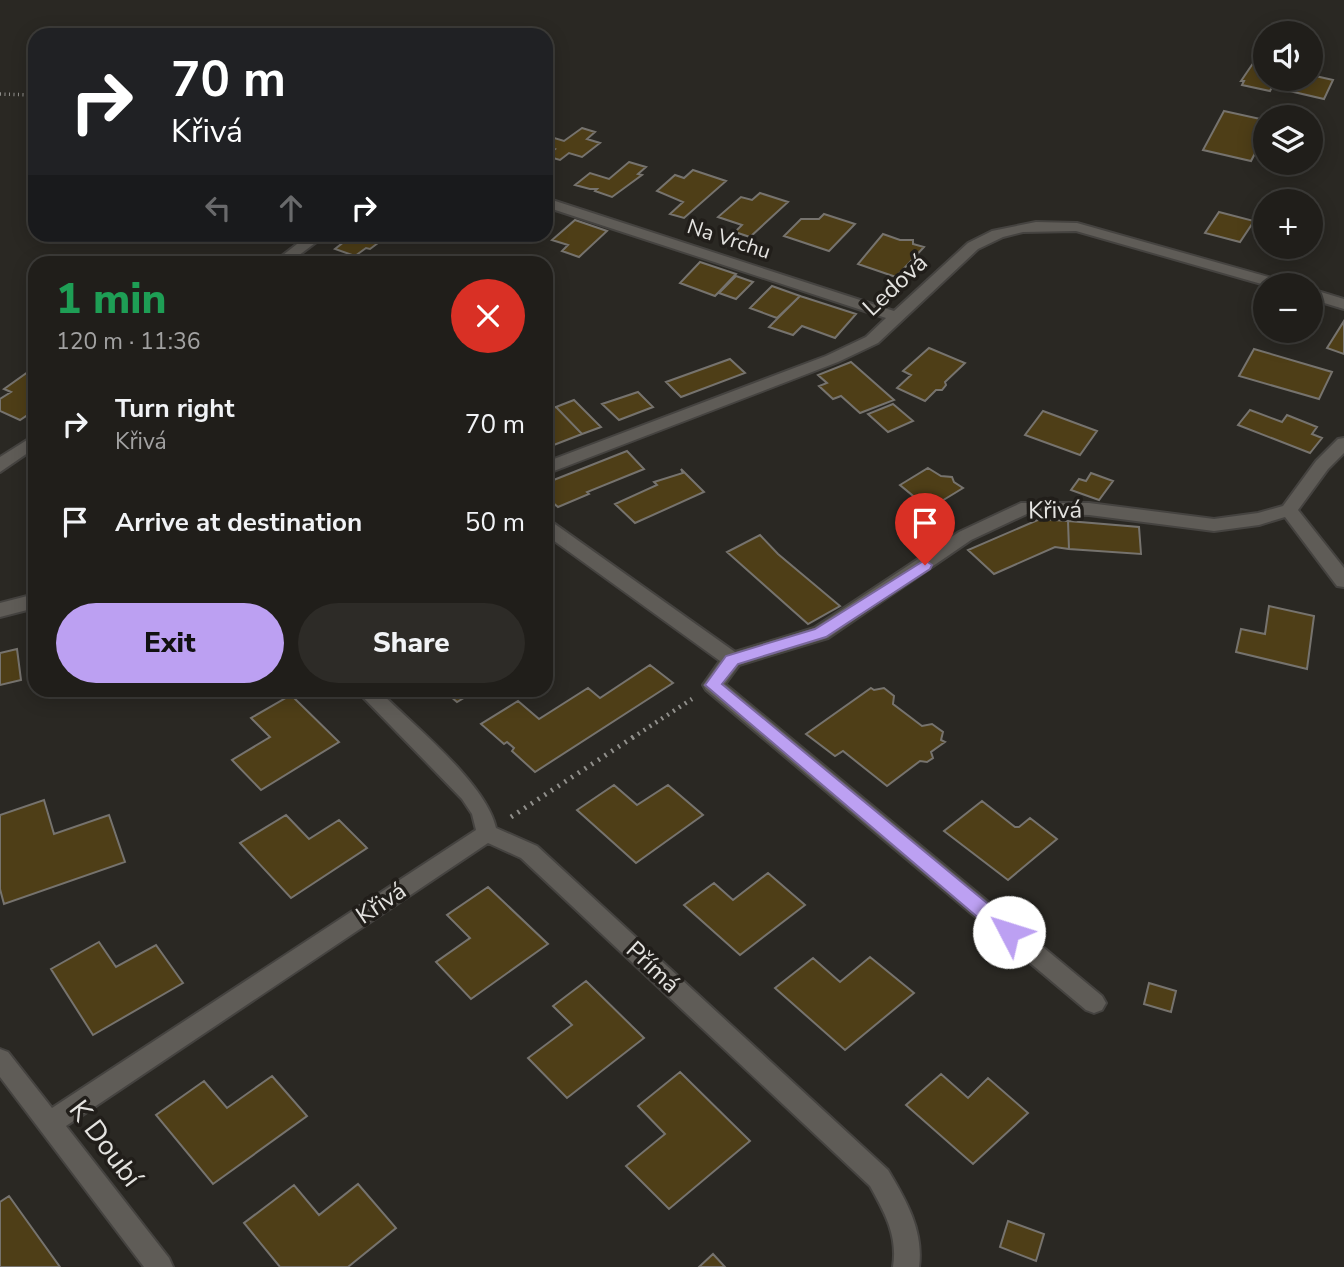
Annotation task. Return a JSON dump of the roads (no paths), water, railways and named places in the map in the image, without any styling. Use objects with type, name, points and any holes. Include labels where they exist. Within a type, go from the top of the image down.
[{"type":"street","name":"Na Vrchu","points":[[553,204],[898,317]]},
{"type":"street","name":"Ledová","points":[[553,465],[832,359],[872,340],[973,246],[989,236],[1019,227],[1077,227],[1253,277]]},
{"type":"street","points":[[289,256],[309,242]]},
{"type":"street","points":[[1323,298],[1344,304]]},
{"type":"street","points":[[1344,443],[1322,465],[1289,510],[1344,581]]},
{"type":"street","points":[[0,466],[28,445]]},
{"type":"street","name":"Křivá","points":[[732,660],[821,633],[965,536],[1027,506],[1089,509],[1214,525],[1259,519],[1289,510]]},
{"type":"street","points":[[553,531],[732,660],[713,685],[1094,1003]]},
{"type":"street","points":[[0,610],[28,603]]},
{"type":"street","points":[[373,697],[469,793],[482,813],[487,832]]},
{"type":"street","name":"Křivá","points":[[51,1122],[487,832]]},
{"type":"street","name":"Přímá","points":[[487,832],[529,852],[879,1178],[901,1214],[909,1258],[906,1267]]},
{"type":"street","name":"K Doubí","points":[[0,1059],[160,1267]]}]
